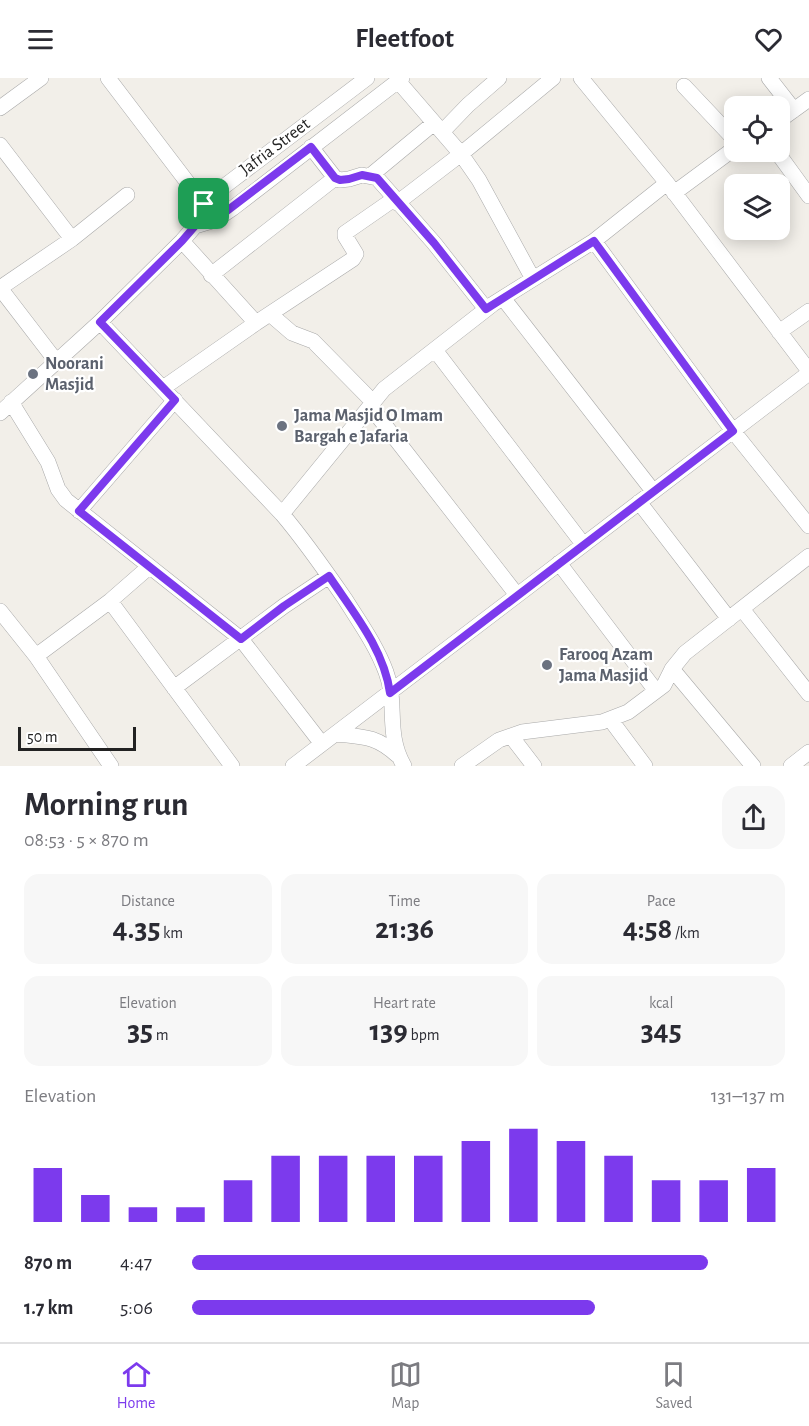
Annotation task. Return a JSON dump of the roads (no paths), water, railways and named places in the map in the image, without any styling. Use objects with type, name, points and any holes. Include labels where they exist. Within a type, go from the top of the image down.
[{"type":"street","points":[[0,108],[41,78]]},
{"type":"street","points":[[108,78],[215,220]]},
{"type":"street","name":"Jafria Street","points":[[6,407],[100,322],[182,241],[195,226],[204,204],[367,78]]},
{"type":"street","points":[[370,176],[438,128],[499,78]]},
{"type":"street","points":[[163,388],[353,259],[356,254],[345,233],[396,201],[461,154],[553,78]]},
{"type":"street","points":[[293,766],[809,372],[671,188],[580,78]]},
{"type":"street","points":[[769,78],[794,110]]},
{"type":"street","points":[[400,80],[461,154],[533,279]]},
{"type":"street","name":"Jafria Street","points":[[195,226],[215,220],[400,80]]},
{"type":"street","points":[[684,86],[724,128]]},
{"type":"street","points":[[790,113],[809,99]]},
{"type":"street","points":[[334,103],[347,120]]},
{"type":"street","points":[[0,145],[72,239]]},
{"type":"street","points":[[311,147],[335,178],[340,180],[362,175],[377,178],[434,243],[486,309]]},
{"type":"street","points":[[282,514],[384,389],[503,297],[594,241],[724,155]]},
{"type":"street","points":[[784,162],[809,196]]},
{"type":"street","points":[[211,275],[335,178]]},
{"type":"street","points":[[56,361],[0,288],[72,239],[127,195]]},
{"type":"street","points":[[182,241],[256,323]]},
{"type":"street","points":[[594,241],[733,431],[809,526]]},
{"type":"street","points":[[503,297],[653,491]]},
{"type":"street","points":[[779,332],[809,311]]},
{"type":"street","points":[[270,314],[292,333],[313,341],[371,404],[517,595]]},
{"type":"street","points":[[100,322],[282,514],[309,546],[371,639],[386,671],[391,719],[400,761]]},
{"type":"street","points":[[435,350],[583,544]]},
{"type":"street","points":[[79,511],[175,400]]},
{"type":"street","points":[[6,407],[48,462],[58,489],[66,500],[241,639],[322,744]]},
{"type":"street","points":[[639,502],[729,619]]},
{"type":"street","points":[[462,766],[499,740],[522,732],[602,722],[628,712],[664,685],[672,669],[685,653],[809,556]]},
{"type":"street","points":[[560,562],[656,691]]},
{"type":"street","points":[[36,656],[110,601],[149,567]]},
{"type":"street","points":[[174,688],[284,606],[329,576]]},
{"type":"street","points":[[110,601],[232,766]]},
{"type":"street","points":[[742,609],[809,694]]},
{"type":"street","points":[[2,617],[36,656],[111,766]]},
{"type":"street","points":[[672,669],[753,766]]},
{"type":"street","points":[[610,719],[645,766]]},
{"type":"street","points":[[336,734],[383,742],[400,761]]},
{"type":"street","points":[[512,736],[534,766]]},
{"type":"street","points":[[791,766],[809,752]]},
{"type":"place","name":"Noorani Masjid","points":[[33,374]]},
{"type":"place","name":"Jama Masjid O Imam Bargah e Jafaria","points":[[282,426]]},
{"type":"place","name":"Farooq Azam Jama Masjid","points":[[547,665]]}]
